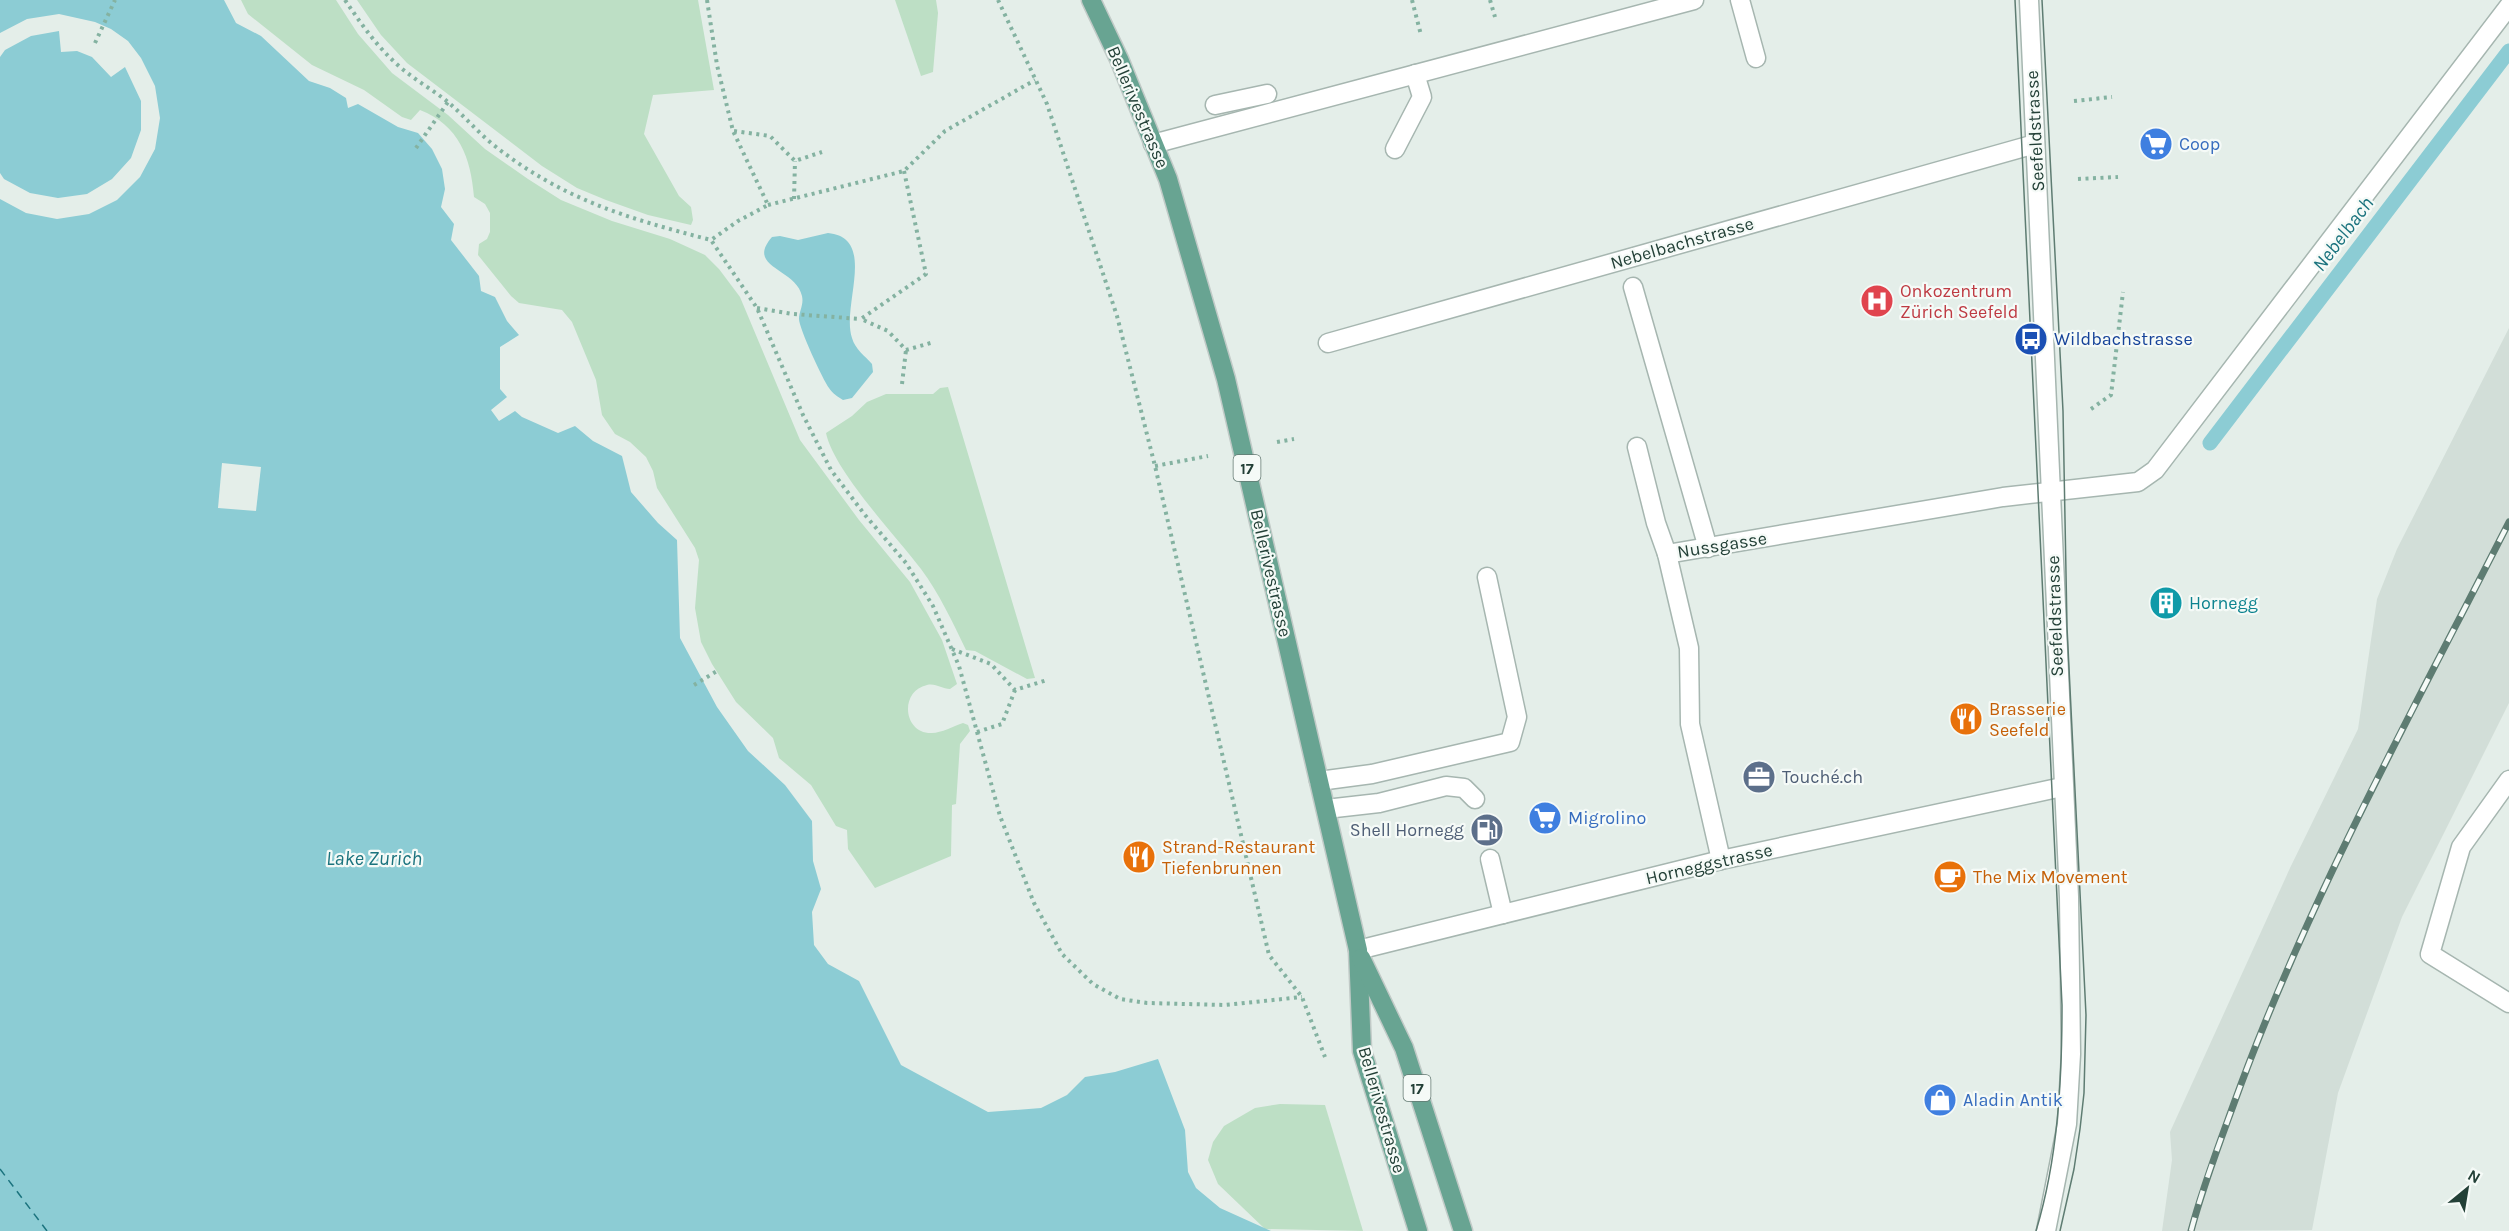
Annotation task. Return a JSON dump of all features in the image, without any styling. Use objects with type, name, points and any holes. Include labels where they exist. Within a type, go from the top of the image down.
[{"type":"main road","name":"Bellerivestrasse","points":[[1091,0],[1119,59],[1168,179],[1226,379],[1358,950],[1362,1051],[1418,1231]]},
{"type":"main road","name":"Bellerivestrasse","points":[[1358,950],[1404,1048],[1463,1231]]},
{"type":"street","points":[[1153,144],[1694,0]]},
{"type":"street","points":[[1740,0],[1756,58]]},
{"type":"street","name":"Seefeldstrasse","points":[[2029,0],[2062,787],[2069,897],[2071,1054],[2067,1124],[2046,1231]]},
{"type":"street","points":[[2050,491],[2138,482],[2155,470],[2509,6]]},
{"type":"street","points":[[1395,149],[1422,97],[1415,74]]},
{"type":"street","points":[[1215,105],[1268,94]]},
{"type":"street","name":"Nebelbachstrasse","points":[[1328,343],[2035,144]]},
{"type":"street","points":[[1633,287],[1708,548]]},
{"type":"street","points":[[1637,447],[1656,523],[1667,554]]},
{"type":"street","name":"Nussgasse","points":[[1721,860],[1690,724],[1689,648],[1667,554],[2050,491]]},
{"type":"street","points":[[1319,781],[1372,774],[1510,742],[1517,717],[1487,577]]},
{"type":"street","points":[[2509,780],[2461,847],[2430,954],[2509,1003]]},
{"type":"street","points":[[1326,809],[1379,803],[1446,786],[1464,788],[1475,799]]},
{"type":"street","name":"Horneggstrasse","points":[[1358,950],[1721,860],[2062,787]]},
{"type":"street","points":[[1490,859],[1503,914]]},
{"type":"path","points":[[95,44],[115,0]]},
{"type":"path","points":[[345,0],[372,40],[401,68],[448,102],[490,142],[530,171],[575,197],[635,220],[711,240],[757,308],[802,415],[831,470],[906,563],[933,606],[959,666],[1000,816],[1034,903],[1062,954],[1093,984],[1119,999],[1147,1003],[1225,1005],[1302,997]]},
{"type":"path","points":[[706,0],[717,65],[733,131],[768,205]]},
{"type":"path","points":[[998,0],[1047,104],[1117,316],[1155,466],[1269,955],[1302,997],[1328,1065]]},
{"type":"path","points":[[711,240],[738,221],[768,205],[904,171],[945,131],[1035,80]]},
{"type":"path","points":[[2074,101],[2112,97]]},
{"type":"path","points":[[416,148],[448,102]]},
{"type":"path","points":[[733,131],[770,136],[795,161],[794,199]]},
{"type":"path","points":[[795,161],[822,152]]},
{"type":"path","points":[[861,319],[926,274],[904,171]]},
{"type":"path","points":[[2078,179],[2118,177]]},
{"type":"path","points":[[2091,409],[2111,395],[2123,292]]},
{"type":"path","points":[[757,308],[793,314],[861,319],[888,331],[906,350]]},
{"type":"path","points":[[906,350],[934,342]]},
{"type":"path","points":[[902,384],[906,350]]},
{"type":"path","points":[[951,648],[991,664],[1015,690]]},
{"type":"path","points":[[694,685],[717,671]]},
{"type":"path","points":[[1015,690],[1047,680]]},
{"type":"path","points":[[976,732],[1002,724],[1015,690]]},
{"type":"shaded area","points":[[2509,328],[2509,703],[2402,917],[2338,1093],[2312,1230],[2162,1231],[2172,1160],[2170,1132],[2290,868],[2358,729],[2377,599],[2397,549]]},
{"type":"green space","points":[[241,0],[336,0],[358,34],[392,73],[448,115],[485,149],[561,200],[612,221],[670,239],[705,255],[719,269],[740,297],[800,440],[859,520],[910,582],[942,640],[957,684],[950,689],[927,685],[918,689],[912,695],[908,712],[915,727],[922,731],[936,733],[963,723],[968,725],[970,731],[960,744],[956,804],[952,805],[951,856],[875,888],[848,849],[847,830],[836,826],[811,785],[779,758],[773,738],[736,702],[712,664],[701,642],[695,608],[699,560],[695,548],[657,488],[653,471],[646,457],[630,442],[615,434],[602,415],[596,380],[572,322],[562,310],[519,303],[478,255],[479,244],[487,239],[490,232],[490,213],[485,204],[474,197],[466,156],[453,134],[433,116],[420,110],[411,120],[402,117],[364,90],[312,65],[248,14]]},
{"type":"green space","points":[[357,0],[698,0],[714,90],[653,95],[644,134],[679,196],[691,207],[693,220],[691,225],[648,215],[606,200],[577,188],[542,166],[407,63],[381,35]]},
{"type":"green space","points":[[895,0],[936,0],[938,13],[933,72],[921,76]]},
{"type":"green space","points":[[948,387],[1035,678],[1027,679],[975,651],[966,650],[928,578],[853,484],[831,448],[826,433],[852,416],[867,402],[886,394],[933,394],[940,388]]},
{"type":"green space","points":[[1280,1104],[1325,1105],[1363,1231],[1265,1229],[1218,1184],[1208,1160],[1213,1142],[1224,1126],[1255,1108]]},
{"type":"water","name":"Lake Zurich","points":[[0,0],[224,0],[236,23],[261,36],[309,81],[330,88],[346,98],[348,108],[358,104],[398,127],[418,133],[432,149],[442,169],[445,189],[441,207],[454,224],[451,240],[479,276],[481,291],[495,297],[507,321],[519,335],[500,347],[500,389],[507,397],[491,410],[499,421],[515,411],[522,417],[558,433],[575,426],[593,441],[622,456],[631,492],[658,523],[677,540],[680,638],[717,707],[748,751],[785,785],[812,821],[813,861],[821,889],[812,912],[814,945],[828,964],[859,981],[901,1065],[988,1112],[1041,1108],[1067,1095],[1085,1077],[1115,1072],[1158,1059],[1185,1130],[1188,1172],[1196,1188],[1220,1208],[1271,1231],[0,1231]]},
{"type":"water","points":[[828,233],[843,238],[851,247],[855,260],[850,325],[852,338],[858,349],[872,364],[873,372],[852,398],[843,400],[829,388],[807,343],[799,319],[802,296],[798,287],[768,262],[764,255],[765,247],[772,237],[780,236],[798,240]]},
{"type":"pier","points":[[59,14],[95,22],[111,29],[128,41],[141,58],[155,86],[160,118],[155,149],[140,177],[117,200],[89,214],[57,219],[26,213],[0,199],[0,173],[4,179],[30,193],[58,198],[87,194],[112,179],[131,158],[141,130],[141,101],[125,67],[111,77],[92,57],[77,51],[61,52],[59,31],[31,36],[5,50],[0,57],[0,33],[27,19]]},
{"type":"pier","points":[[222,463],[261,467],[256,511],[218,508]]},
{"type":"waterway","name":"Nebelbach","points":[[2210,443],[2509,51]]},
{"type":"ferry route","points":[[0,1169],[47,1231]]},
{"type":"tram line","points":[[2015,0],[2062,1005],[2061,1062],[2054,1147],[2036,1231]]},
{"type":"tram line","points":[[2042,0],[2063,411],[2067,627],[2086,1015],[2084,1093],[2080,1129],[2074,1169],[2060,1231]]},
{"type":"railway","points":[[2191,1231],[2233,1106],[2293,956],[2398,737],[2509,522]]},
{"type":"place","name":"Coop","points":[[2156,144]]},
{"type":"place","name":"Onkozentrum Zürich Seefeld","points":[[1877,301]]},
{"type":"place","name":"Wildbachstrasse","points":[[2031,339]]},
{"type":"place","name":"Hornegg","points":[[2166,603]]},
{"type":"place","name":"Brasserie Seefeld","points":[[1966,719]]},
{"type":"place","name":"Touché.ch","points":[[1759,777]]},
{"type":"place","name":"Migrolino","points":[[1545,818]]},
{"type":"place","name":"Shell Hornegg","points":[[1487,830]]},
{"type":"place","name":"Strand-Restaurant Tiefenbrunnen","points":[[1139,857]]},
{"type":"place","name":"The Mix Movement","points":[[1950,877]]},
{"type":"place","name":"Aladin Antik","points":[[1940,1100]]}]
